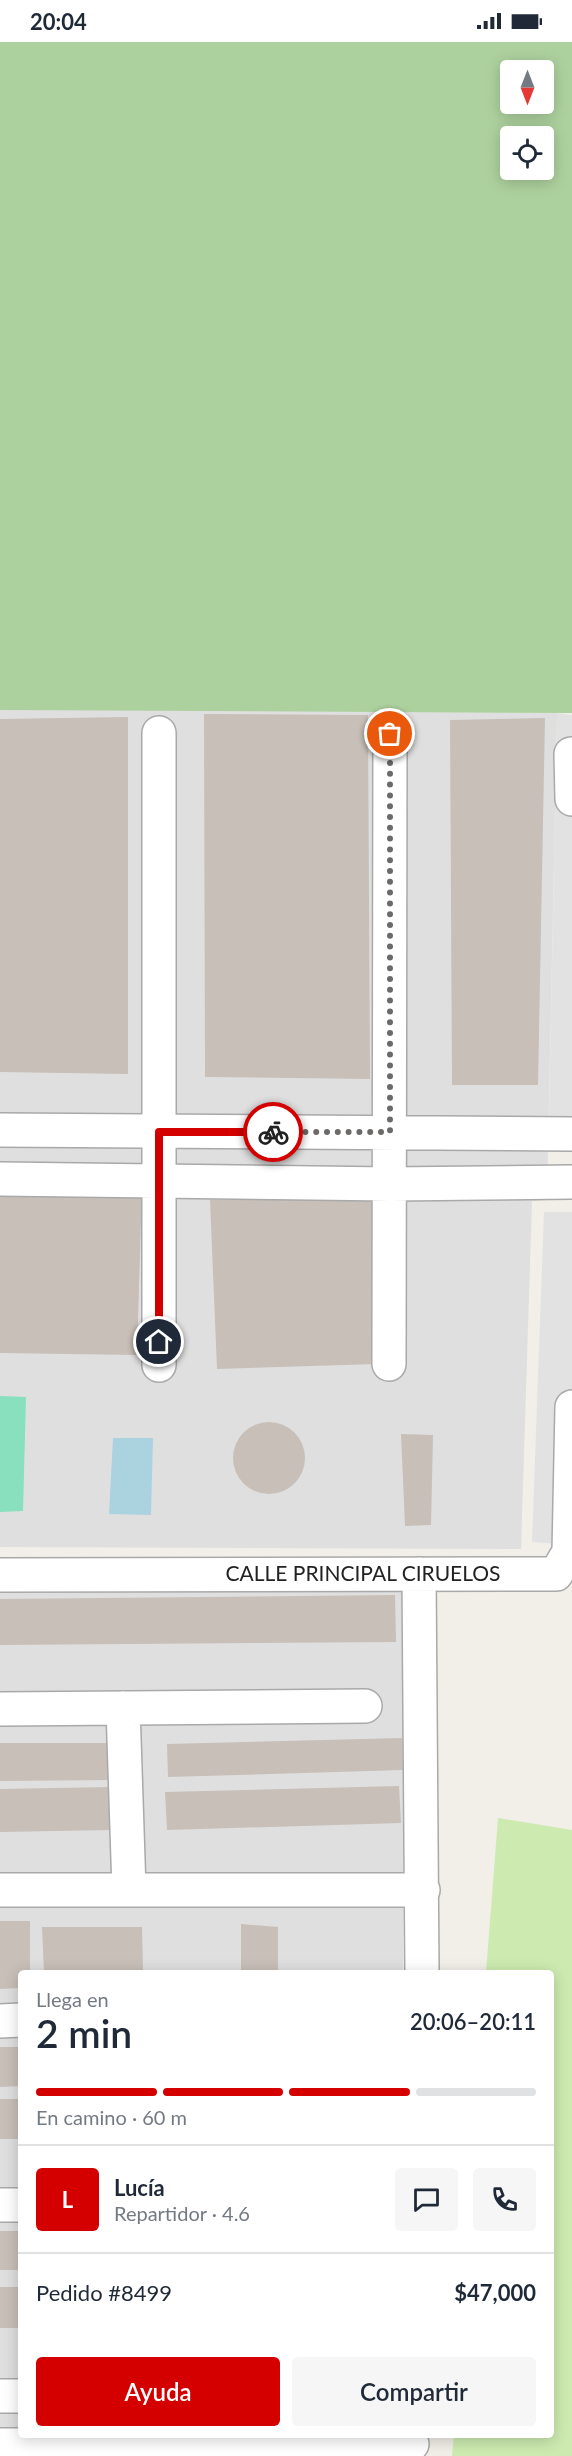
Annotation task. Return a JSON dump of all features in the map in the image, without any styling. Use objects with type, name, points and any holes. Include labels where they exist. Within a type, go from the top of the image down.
[{"type":"street","points":[[159,733],[159,1365]]},
{"type":"street","points":[[389,1364],[390,734]]},
{"type":"street","points":[[571,754],[572,799]]},
{"type":"street","points":[[0,1130],[566,1134],[566,1183],[390,1184],[0,1179]]},
{"type":"street","name":"CALLE PRINCIPAL CIRUELOS","points":[[0,1575],[556,1574],[569,1552],[572,1407]]},
{"type":"street","points":[[419,1575],[422,1970]]},
{"type":"street","points":[[0,1709],[365,1706]]},
{"type":"street","points":[[123,1708],[129,1890]]},
{"type":"street","points":[[0,1890],[423,1890]]},
{"type":"street","points":[[0,2020],[18,2020]]},
{"type":"street","points":[[0,2205],[18,2205]]},
{"type":"street","points":[[0,2396],[18,2396]]},
{"type":"street","points":[[0,2445],[413,2445]]},
{"type":"shaded area","points":[[0,705],[557,713],[547,1200],[532,1201],[521,1549],[0,1547]]},
{"type":"shaded area","points":[[557,713],[572,715],[572,1119],[549,1119]]},
{"type":"shaded area","points":[[544,1212],[572,1212],[572,1545],[532,1542]]},
{"type":"shaded area","points":[[404,1587],[403,1970],[18,1970],[18,2428],[0,2428],[0,1589]]},
{"type":"green space","points":[[0,42],[572,42],[572,713],[0,710]]},
{"type":"green space","points":[[0,1396],[26,1397],[23,1511],[0,1512]]},
{"type":"green space","points":[[498,1818],[572,1830],[572,2456],[452,2456],[454,2438],[554,2438],[554,1970],[486,1970]]},
{"type":"water","points":[[113,1438],[153,1438],[151,1515],[109,1514]]},
{"type":"building","points":[[204,714],[368,715],[370,1079],[205,1077]]},
{"type":"building","points":[[128,717],[128,1074],[0,1072],[0,719]]},
{"type":"building","points":[[545,718],[538,1085],[452,1085],[450,720]]},
{"type":"building","points":[[142,1187],[137,1355],[0,1353],[0,1190]]},
{"type":"building","points":[[385,1199],[377,1364],[217,1369],[210,1200]]},
{"type":"building","points":[[276,1422],[295,1432],[303,1444],[305,1458],[303,1472],[295,1484],[283,1492],[262,1494],[243,1484],[235,1472],[233,1451],[243,1432],[255,1424]]},
{"type":"building","points":[[401,1434],[433,1435],[431,1525],[405,1526]]},
{"type":"building","points":[[395,1595],[396,1642],[0,1645],[0,1599]]},
{"type":"building","points":[[402,1738],[403,1770],[168,1777],[167,1744]]},
{"type":"building","points":[[0,1743],[113,1743],[113,1780],[0,1781]]},
{"type":"building","points":[[399,1786],[401,1823],[167,1830],[165,1792]]},
{"type":"building","points":[[111,1787],[111,1830],[0,1832],[0,1789]]},
{"type":"building","points":[[0,1921],[30,1921],[30,1970],[18,1970],[18,1988],[0,1989]]},
{"type":"building","points":[[241,1924],[278,1927],[278,1970],[241,1970]]},
{"type":"building","points":[[42,1927],[142,1927],[143,1970],[44,1970]]},
{"type":"building","points":[[0,2047],[18,2047],[18,2086],[0,2087]]},
{"type":"building","points":[[0,2099],[18,2099],[18,2139],[0,2139]]},
{"type":"building","points":[[0,2231],[18,2231],[18,2270],[0,2270]]},
{"type":"building","points":[[0,2287],[18,2287],[18,2328],[0,2328]]},
{"type":"way so far","points":[[273,1132],[390,1132],[390,734]]},
{"type":"route","points":[[159,1342],[159,1132],[273,1132]]}]
